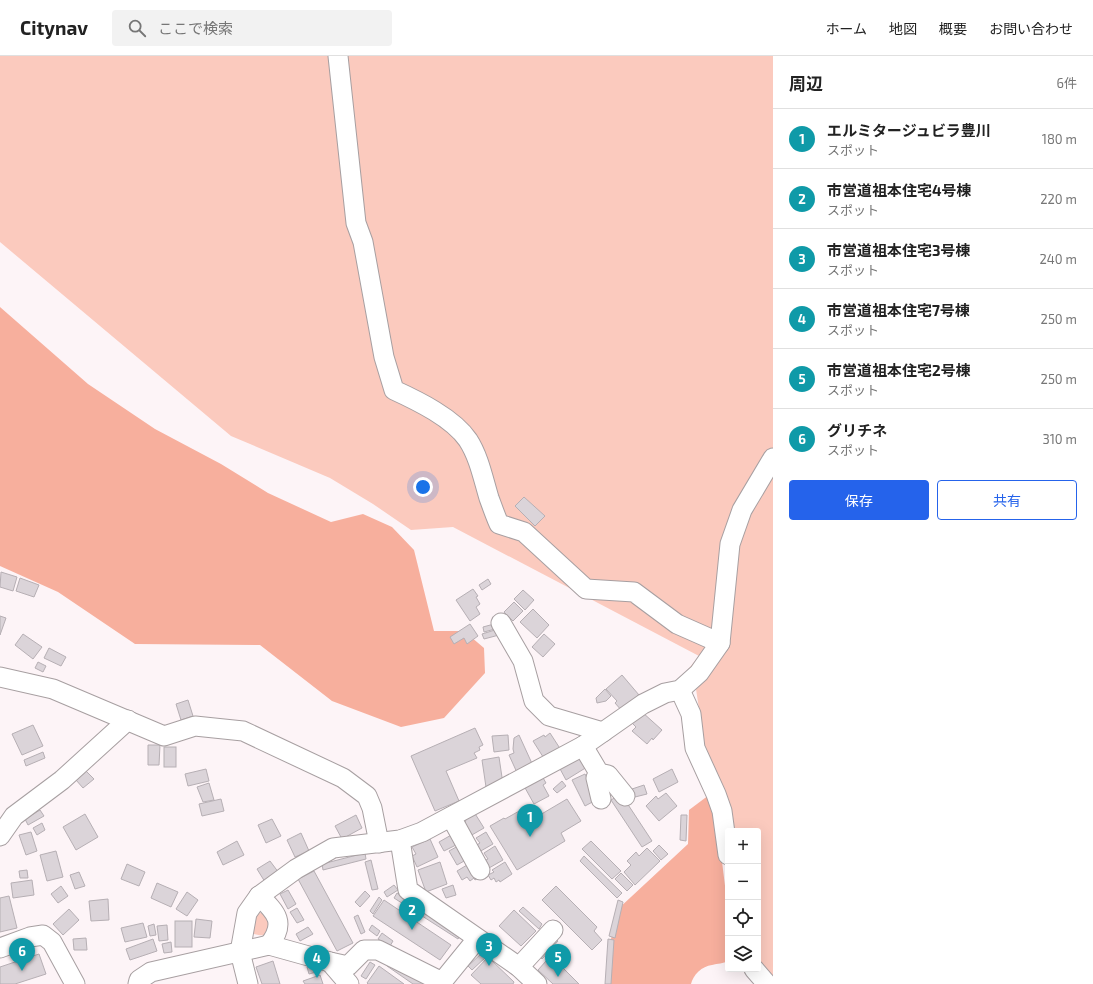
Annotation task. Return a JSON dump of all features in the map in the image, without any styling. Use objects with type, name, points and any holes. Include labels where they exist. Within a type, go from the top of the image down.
[{"type":"street","points":[[338,56],[356,223],[363,242],[384,358],[394,390],[411,398],[450,421],[468,439],[478,459],[499,524],[524,532],[586,589],[634,592],[678,624],[720,643]]},
{"type":"street","points":[[248,984],[240,952],[247,913],[259,896],[296,870],[333,848],[400,840],[422,832],[583,746],[643,704],[665,693],[680,690],[699,673],[720,643],[730,544],[742,510],[773,458]]},
{"type":"street","points":[[501,623],[523,661],[534,701],[549,716],[603,732]]},
{"type":"street","points":[[0,677],[53,689],[164,736],[195,726],[243,731],[343,778],[367,796],[372,808],[379,843]]},
{"type":"street","points":[[680,690],[691,714],[695,748],[722,811],[725,833]]},
{"type":"street","points":[[0,836],[14,816],[62,780],[128,720]]},
{"type":"street","points":[[583,746],[599,773],[608,775],[625,796]]},
{"type":"street","points":[[599,773],[596,778],[600,799]]},
{"type":"street","points":[[450,817],[480,870]]},
{"type":"street","points":[[400,840],[408,890],[519,967],[537,984]]},
{"type":"street","points":[[259,896],[276,916],[279,927],[275,938],[269,946]]},
{"type":"street","points":[[519,967],[553,930]]},
{"type":"street","points":[[0,948],[30,937],[43,935],[52,942],[75,984]]},
{"type":"street","points":[[135,983],[151,972],[269,946],[348,966],[364,950],[378,950],[442,982],[477,939]]},
{"type":"street","points":[[330,962],[348,984]]},
{"type":"street","points":[[757,972],[767,984]]},
{"type":"shaded area","points":[[0,56],[773,56],[773,980],[761,966],[761,828],[730,828],[705,749],[696,689],[686,672],[699,656],[453,527],[411,530],[373,504],[330,478],[231,436],[0,242]]},
{"type":"shaded area","points":[[0,307],[88,384],[155,429],[221,464],[268,493],[331,522],[363,514],[392,527],[414,550],[434,631],[464,631],[484,648],[485,673],[444,718],[401,727],[332,701],[260,645],[135,644],[58,592],[0,566]]},
{"type":"shaded area","points":[[709,795],[716,813],[725,886],[725,962],[701,969],[694,977],[691,984],[609,984],[608,954],[617,910],[688,844],[689,810]]},
{"type":"shaded area","points":[[260,913],[267,914],[273,926],[268,933],[264,935],[250,933],[254,916]]},
{"type":"building","points":[[524,497],[545,516],[535,526],[515,506]]},
{"type":"building","points":[[1,572],[17,577],[13,591],[0,587]]},
{"type":"building","points":[[20,578],[39,585],[34,597],[16,591]]},
{"type":"building","points":[[488,579],[491,584],[482,590],[479,585]]},
{"type":"building","points":[[473,589],[478,596],[476,597],[480,604],[476,607],[480,614],[470,621],[456,600]]},
{"type":"building","points":[[523,590],[534,600],[525,610],[514,599]]},
{"type":"building","points":[[514,602],[523,611],[513,621],[504,612]]},
{"type":"building","points":[[533,609],[549,625],[537,638],[520,622]]},
{"type":"building","points":[[0,616],[6,618],[0,635]]},
{"type":"building","points":[[470,624],[478,636],[467,644],[464,638],[454,644],[450,637]]},
{"type":"building","points":[[494,624],[495,629],[484,632],[483,627]]},
{"type":"building","points":[[498,629],[499,635],[484,639],[482,634]]},
{"type":"building","points":[[23,634],[42,647],[33,659],[15,645]]},
{"type":"building","points":[[544,634],[555,644],[543,657],[532,647]]},
{"type":"building","points":[[49,648],[66,657],[61,666],[44,658]]},
{"type":"building","points":[[38,662],[46,666],[43,672],[35,668]]},
{"type":"building","points":[[622,675],[639,695],[622,711],[615,703],[617,701],[606,689]]},
{"type":"building","points":[[605,689],[611,696],[606,701],[597,703],[596,698]]},
{"type":"building","points":[[188,700],[193,716],[181,720],[176,704]]},
{"type":"building","points":[[642,712],[662,730],[647,744],[632,731],[636,727],[632,723]]},
{"type":"building","points":[[33,725],[43,746],[22,755],[12,734]]},
{"type":"building","points":[[475,728],[483,745],[479,747],[480,750],[474,753],[477,758],[446,771],[459,801],[435,811],[411,756]]},
{"type":"building","points":[[550,733],[561,750],[545,760],[533,741],[544,735],[545,737]]},
{"type":"building","points":[[508,735],[509,750],[494,752],[492,736]]},
{"type":"building","points":[[519,735],[535,770],[519,777],[509,755],[514,753],[514,738]]},
{"type":"building","points":[[148,745],[160,745],[159,765],[148,765]]},
{"type":"building","points":[[164,747],[176,747],[176,767],[164,767]]},
{"type":"building","points":[[43,752],[45,758],[26,766],[24,760]]},
{"type":"building","points":[[580,754],[587,767],[566,780],[559,767]]},
{"type":"building","points":[[499,757],[503,784],[486,787],[482,760]]},
{"type":"building","points":[[206,769],[209,781],[188,786],[185,774]]},
{"type":"building","points":[[672,769],[678,782],[659,792],[653,779]]},
{"type":"building","points":[[86,771],[94,779],[83,788],[76,780]]},
{"type":"building","points":[[585,774],[598,799],[585,806],[572,780]]},
{"type":"building","points":[[542,776],[546,783],[543,785],[549,796],[534,804],[524,786]]},
{"type":"building","points":[[562,781],[566,786],[557,793],[553,789]]},
{"type":"building","points":[[209,783],[214,800],[203,802],[197,787]]},
{"type":"building","points":[[644,785],[647,794],[635,797],[632,789]]},
{"type":"building","points":[[666,793],[677,806],[659,821],[646,806],[656,796],[658,799]]},
{"type":"building","points":[[621,794],[652,841],[642,847],[611,800]]},
{"type":"building","points":[[221,799],[224,811],[202,816],[199,804]]},
{"type":"building","points":[[567,799],[581,821],[561,833],[565,841],[517,870],[490,826],[521,810],[528,822]]},
{"type":"building","points":[[40,810],[44,816],[28,825],[25,819]]},
{"type":"building","points":[[474,812],[484,828],[470,836],[463,823],[466,821],[464,818]]},
{"type":"building","points":[[85,814],[98,837],[76,850],[63,827]]},
{"type":"building","points":[[356,815],[362,828],[342,839],[335,826]]},
{"type":"building","points":[[681,815],[687,815],[686,841],[680,840]]},
{"type":"building","points":[[272,819],[281,836],[266,843],[258,825]]},
{"type":"building","points":[[42,823],[45,830],[37,835],[33,828]]},
{"type":"building","points":[[31,832],[37,851],[26,855],[19,835]]},
{"type":"building","points":[[486,832],[493,844],[479,852],[475,846],[480,843],[476,838]]},
{"type":"building","points":[[301,833],[309,851],[295,857],[287,840]]},
{"type":"building","points":[[453,834],[458,844],[444,851],[439,842]]},
{"type":"building","points":[[430,839],[438,857],[417,867],[412,856],[416,854],[412,847]]},
{"type":"building","points":[[237,841],[244,855],[223,865],[217,852]]},
{"type":"building","points":[[591,841],[621,871],[612,879],[582,849]]},
{"type":"building","points":[[659,845],[668,854],[661,860],[653,851]]},
{"type":"building","points":[[458,846],[466,860],[457,865],[449,851]]},
{"type":"building","points":[[495,846],[503,860],[489,868],[484,861],[488,859],[484,853]]},
{"type":"building","points":[[647,848],[660,861],[635,885],[624,872],[631,865],[627,861],[636,852],[639,856]]},
{"type":"building","points":[[56,851],[63,877],[47,881],[40,855]]},
{"type":"building","points":[[365,853],[366,859],[323,870],[322,864]]},
{"type":"building","points":[[584,856],[622,893],[617,898],[580,861]]},
{"type":"building","points":[[371,860],[378,889],[372,890],[365,862]]},
{"type":"building","points":[[270,861],[279,873],[265,882],[257,869]]},
{"type":"building","points":[[440,862],[447,884],[426,892],[418,870]]},
{"type":"building","points":[[472,862],[481,876],[475,880],[474,878],[470,881],[467,877],[462,880],[457,871]]},
{"type":"building","points":[[505,862],[512,874],[500,882],[499,880],[496,882],[494,878],[491,880],[488,875],[494,872],[492,870]]},
{"type":"building","points":[[127,864],[145,872],[139,886],[121,879]]},
{"type":"building","points":[[27,870],[28,878],[20,878],[19,871]]},
{"type":"building","points":[[314,871],[353,943],[337,951],[298,879]]},
{"type":"building","points":[[79,872],[85,886],[75,889],[70,875]]},
{"type":"building","points":[[621,873],[633,885],[627,891],[615,879]]},
{"type":"building","points":[[32,880],[34,895],[13,898],[11,883]]},
{"type":"building","points":[[157,883],[178,892],[171,907],[151,898]]},
{"type":"building","points":[[394,885],[398,890],[387,897],[384,892]]},
{"type":"building","points":[[453,885],[456,895],[446,898],[442,889]]},
{"type":"building","points":[[61,886],[68,896],[58,903],[51,894]]},
{"type":"building","points":[[556,886],[597,927],[594,931],[602,940],[592,950],[542,900]]},
{"type":"building","points":[[288,890],[296,904],[288,909],[280,894]]},
{"type":"building","points":[[365,891],[370,896],[360,907],[355,902]]},
{"type":"building","points":[[187,892],[198,900],[187,916],[176,909]]},
{"type":"building","points":[[397,893],[461,934],[458,939],[394,898]]},
{"type":"building","points":[[9,896],[17,928],[0,932],[0,898]]},
{"type":"building","points":[[379,897],[382,900],[373,914],[370,911]]},
{"type":"building","points":[[108,899],[109,920],[91,921],[89,901]]},
{"type":"building","points":[[384,900],[451,945],[440,960],[373,916]]},
{"type":"building","points":[[618,900],[623,902],[615,938],[609,936]]},
{"type":"building","points":[[523,907],[542,924],[539,929],[519,911]]},
{"type":"building","points":[[297,908],[304,920],[297,923],[290,912]]},
{"type":"building","points":[[69,909],[79,920],[63,935],[53,924]]},
{"type":"building","points":[[514,910],[536,931],[521,946],[499,926]]},
{"type":"building","points":[[358,915],[365,932],[361,934],[354,917]]},
{"type":"building","points":[[196,919],[212,921],[210,938],[194,937]]},
{"type":"building","points":[[175,921],[192,921],[192,947],[175,947]]},
{"type":"building","points":[[143,923],[147,937],[125,942],[121,928]]},
{"type":"building","points":[[154,924],[156,935],[150,936],[148,926]]},
{"type":"building","points":[[167,925],[168,940],[159,941],[157,926]]},
{"type":"building","points":[[372,925],[380,931],[377,936],[369,930]]},
{"type":"building","points":[[308,927],[313,934],[300,941],[296,934]]},
{"type":"building","points":[[382,933],[393,941],[390,946],[378,939]]},
{"type":"building","points":[[86,938],[87,950],[74,950],[73,939]]},
{"type":"building","points":[[554,938],[558,941],[542,959],[538,955]]},
{"type":"building","points":[[153,939],[157,951],[130,960],[126,949]]},
{"type":"building","points":[[608,939],[614,940],[611,984],[605,984]]},
{"type":"building","points":[[171,942],[172,952],[164,953],[162,944]]},
{"type":"building","points":[[482,953],[486,957],[472,970],[468,966]]},
{"type":"building","points":[[39,954],[46,974],[15,984],[0,984],[0,967]]},
{"type":"building","points":[[488,957],[514,982],[513,984],[481,984],[471,975]]},
{"type":"building","points":[[273,961],[280,984],[262,984],[256,967]]},
{"type":"building","points":[[391,961],[424,984],[413,984],[387,966]]},
{"type":"building","points":[[546,961],[555,969],[559,964],[579,984],[553,984],[538,970]]},
{"type":"building","points":[[370,962],[375,965],[366,979],[361,976]]},
{"type":"building","points":[[318,964],[320,971],[309,974],[307,967]]},
{"type":"building","points":[[379,966],[404,984],[368,984],[367,983]]},
{"type":"building","points":[[320,975],[323,984],[305,984],[303,981]]},
{"type":"place","name":"エルミタージュビラ豊川","points":[[530,837]]},
{"type":"place","name":"市営道祖本住宅4号棟","points":[[412,930]]},
{"type":"place","name":"市営道祖本住宅3号棟","points":[[489,966]]},
{"type":"place","name":"グリチネ","points":[[22,971]]},
{"type":"place","name":"市営道祖本住宅2号棟","points":[[558,977]]},
{"type":"place","name":"市営道祖本住宅7号棟","points":[[317,978]]}]
